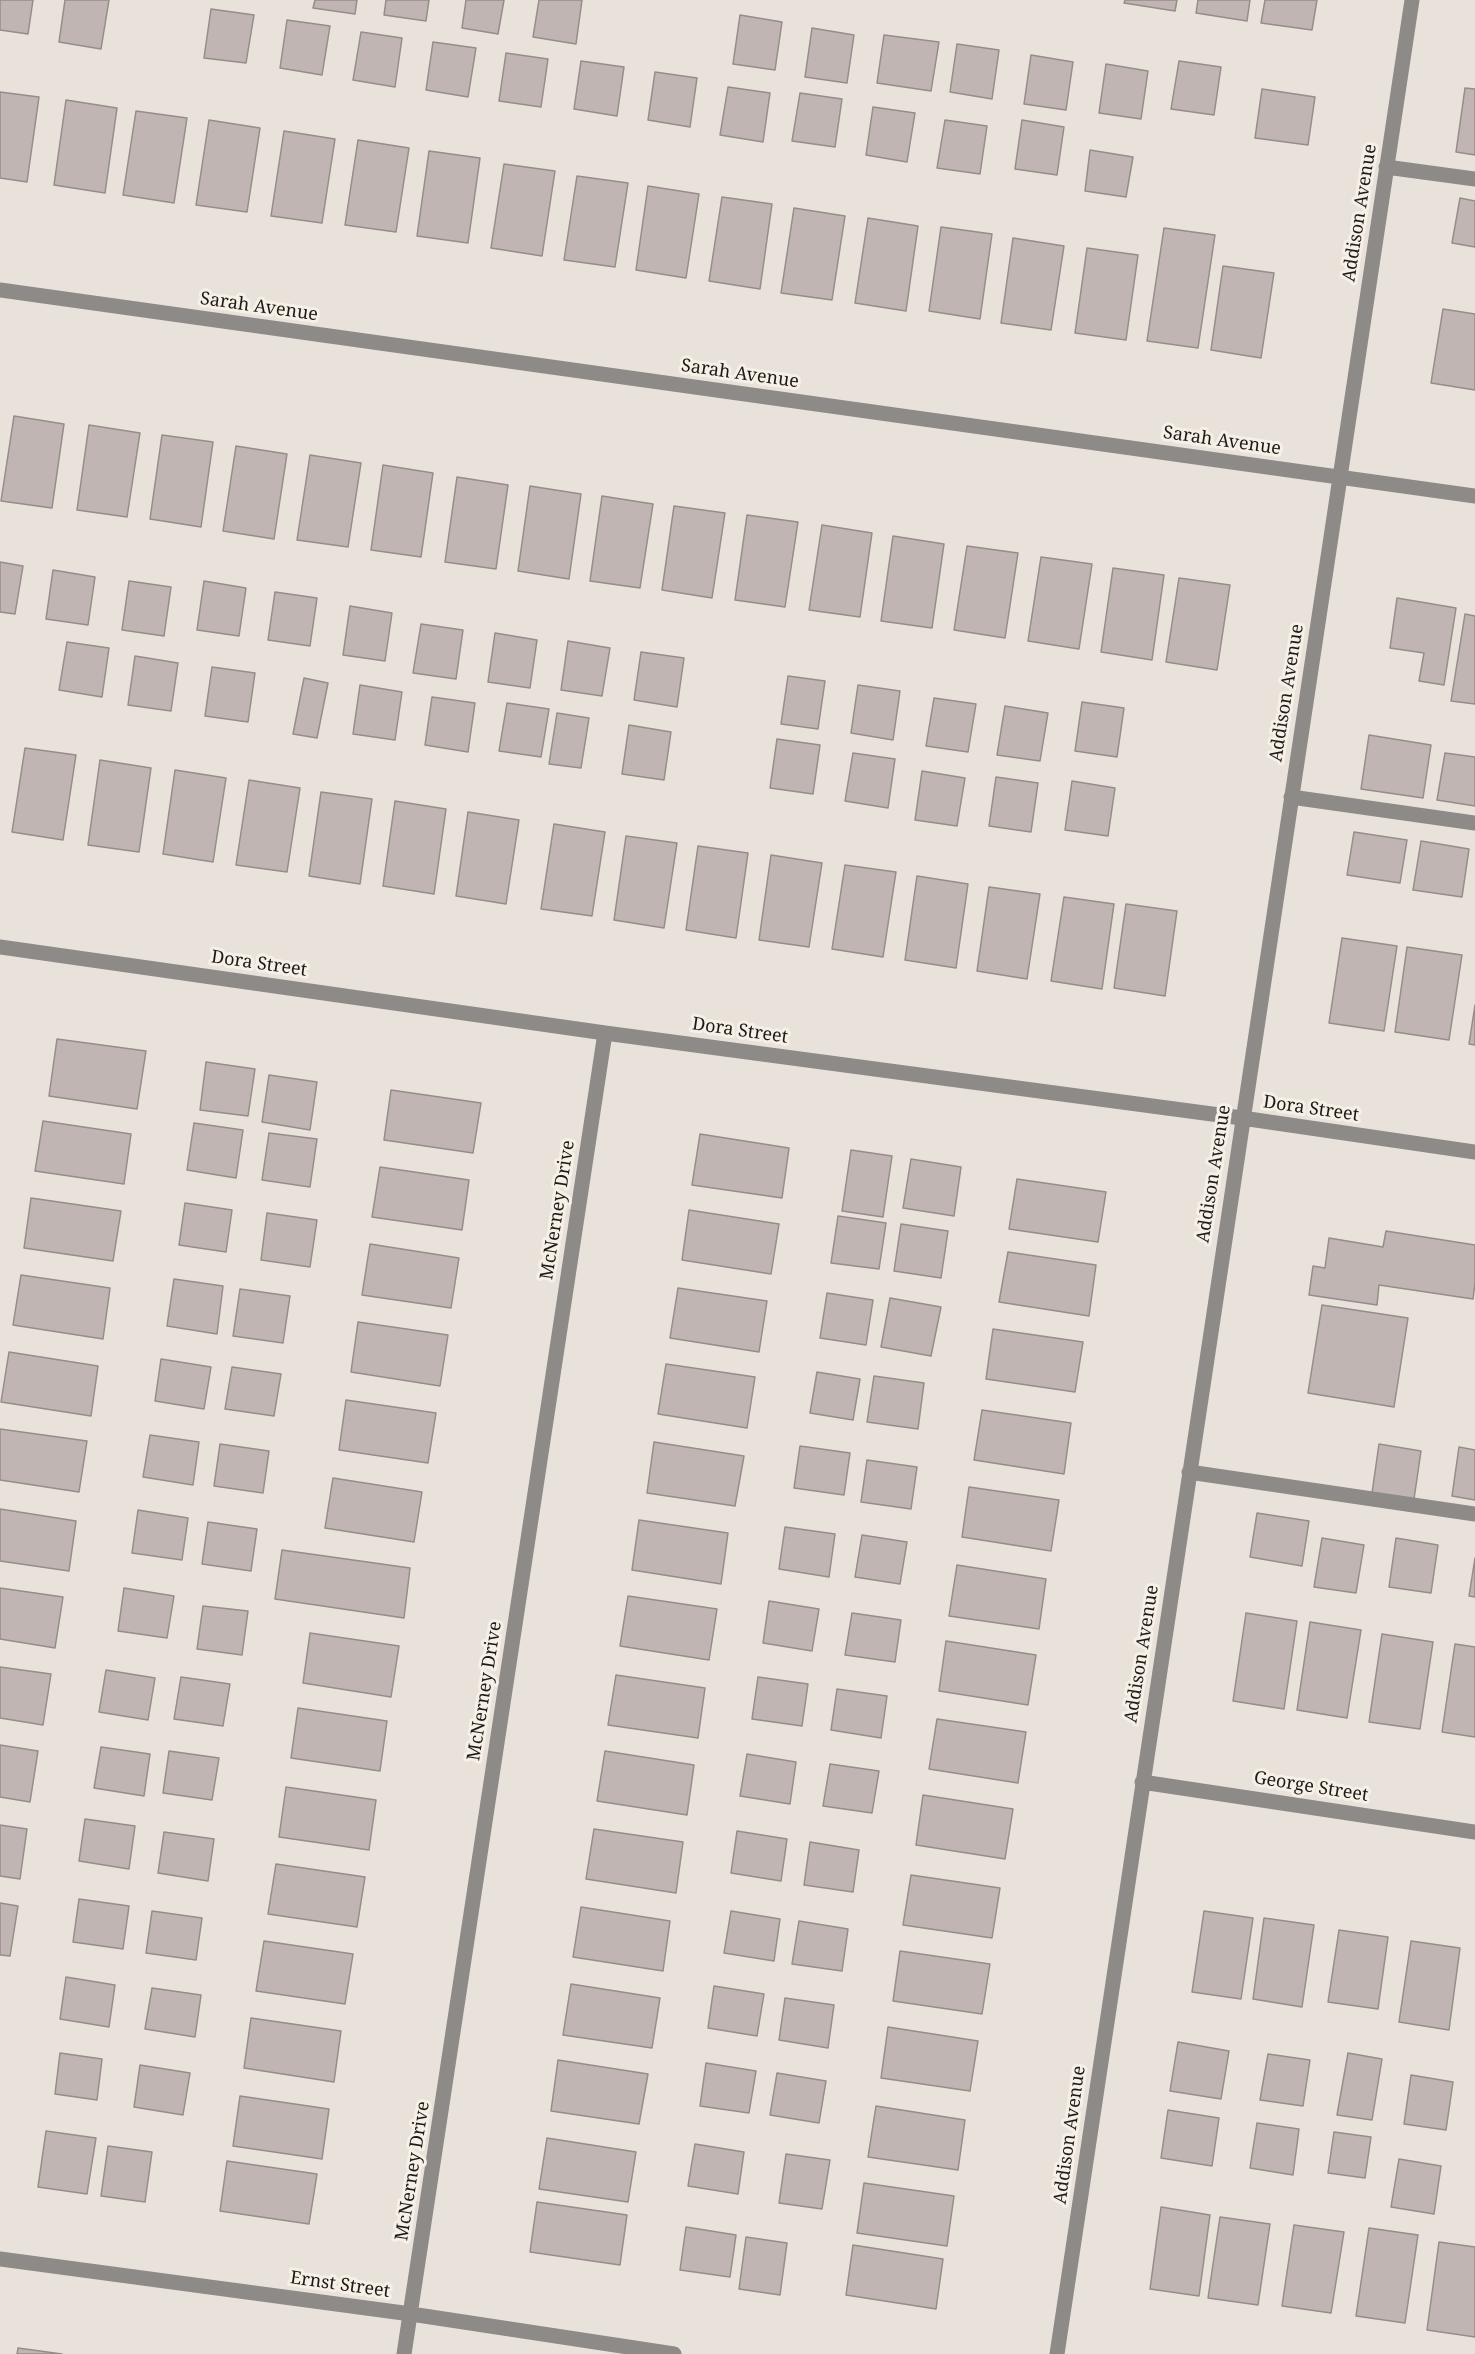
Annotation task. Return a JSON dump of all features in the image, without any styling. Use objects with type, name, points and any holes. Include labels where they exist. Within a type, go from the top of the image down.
[{"type":"street","name":"Addison Avenue","points":[[1057,2354],[1412,0]]},
{"type":"street","points":[[1386,167],[1475,179]]},
{"type":"street","name":"Sarah Avenue","points":[[0,290],[1475,496]]},
{"type":"street","points":[[1291,797],[1475,823]]},
{"type":"street","name":"Dora Street","points":[[0,947],[605,1033],[1242,1118],[1475,1152]]},
{"type":"street","name":"McNerney Drive","points":[[404,2354],[605,1033]]},
{"type":"street","points":[[1190,1472],[1475,1514]]},
{"type":"street","name":"George Street","points":[[1142,1782],[1475,1832]]},
{"type":"street","name":"Ernst Street","points":[[0,2259],[411,2314],[674,2354]]},
{"type":"building","points":[[0,0],[33,0],[28,34],[0,30]]},
{"type":"building","points":[[65,0],[109,0],[101,49],[59,42]]},
{"type":"building","points":[[315,0],[357,0],[355,14],[313,8]]},
{"type":"building","points":[[386,0],[429,0],[426,21],[384,15]]},
{"type":"building","points":[[466,0],[504,0],[498,34],[462,28]]},
{"type":"building","points":[[539,0],[582,0],[576,44],[533,37]]},
{"type":"building","points":[[1125,0],[1177,0],[1175,11],[1124,3]]},
{"type":"building","points":[[1198,0],[1250,0],[1247,21],[1196,13]]},
{"type":"building","points":[[1265,0],[1317,0],[1312,30],[1261,23]]},
{"type":"building","points":[[211,9],[254,15],[246,63],[204,58]]},
{"type":"building","points":[[740,15],[782,22],[775,70],[733,64]]},
{"type":"building","points":[[287,20],[330,26],[322,75],[280,68]]},
{"type":"building","points":[[812,28],[854,35],[847,83],[805,77]]},
{"type":"building","points":[[361,32],[402,38],[395,87],[353,80]]},
{"type":"building","points":[[884,35],[939,42],[931,91],[877,83]]},
{"type":"building","points":[[433,42],[476,48],[468,97],[426,90]]},
{"type":"building","points":[[957,44],[999,50],[992,99],[950,92]]},
{"type":"building","points":[[506,53],[548,59],[541,107],[499,101]]},
{"type":"building","points":[[1031,55],[1073,62],[1066,110],[1024,104]]},
{"type":"building","points":[[581,61],[624,67],[617,116],[574,109]]},
{"type":"building","points":[[1179,61],[1221,67],[1214,115],[1171,109]]},
{"type":"building","points":[[1106,64],[1148,71],[1141,119],[1099,113]]},
{"type":"building","points":[[655,72],[697,78],[690,127],[648,120]]},
{"type":"building","points":[[728,87],[770,93],[763,142],[720,135]]},
{"type":"building","points":[[1465,88],[1475,89],[1475,155],[1456,152]]},
{"type":"building","points":[[1262,89],[1315,97],[1308,145],[1255,138]]},
{"type":"building","points":[[0,92],[39,97],[27,182],[0,178]]},
{"type":"building","points":[[800,93],[842,99],[835,147],[792,141]]},
{"type":"building","points":[[66,100],[117,108],[105,193],[54,185]]},
{"type":"building","points":[[873,107],[915,113],[907,162],[866,155]]},
{"type":"building","points":[[136,111],[187,118],[174,203],[123,195]]},
{"type":"building","points":[[209,120],[260,128],[247,212],[196,205]]},
{"type":"building","points":[[945,120],[987,126],[980,174],[937,168]]},
{"type":"building","points":[[1022,120],[1064,127],[1057,175],[1015,169]]},
{"type":"building","points":[[284,131],[335,139],[322,223],[271,216]]},
{"type":"building","points":[[358,140],[409,148],[396,232],[345,225]]},
{"type":"building","points":[[1090,150],[1133,157],[1126,197],[1085,191]]},
{"type":"building","points":[[429,151],[480,158],[468,243],[417,236]]},
{"type":"building","points":[[504,164],[555,171],[542,256],[491,248]]},
{"type":"building","points":[[577,176],[628,183],[615,267],[564,260]]},
{"type":"building","points":[[648,186],[699,194],[686,278],[636,270]]},
{"type":"building","points":[[722,197],[772,204],[760,289],[709,281]]},
{"type":"building","points":[[1460,198],[1475,201],[1475,247],[1452,243]]},
{"type":"building","points":[[794,208],[845,216],[832,300],[781,293]]},
{"type":"building","points":[[868,218],[918,226],[906,311],[855,303]]},
{"type":"building","points":[[941,227],[992,234],[980,319],[929,311]]},
{"type":"building","points":[[1164,228],[1215,235],[1198,348],[1147,341]]},
{"type":"building","points":[[1013,238],[1064,246],[1051,330],[1001,323]]},
{"type":"building","points":[[1087,248],[1138,255],[1126,340],[1075,333]]},
{"type":"building","points":[[1223,266],[1274,273],[1261,358],[1211,350]]},
{"type":"building","points":[[1443,309],[1475,314],[1475,390],[1431,383]]},
{"type":"building","points":[[14,416],[64,424],[52,508],[1,501]]},
{"type":"building","points":[[89,425],[140,433],[127,517],[77,510]]},
{"type":"building","points":[[162,435],[213,442],[201,527],[150,519]]},
{"type":"building","points":[[236,446],[287,454],[274,539],[223,531]]},
{"type":"building","points":[[310,455],[361,463],[348,547],[297,540]]},
{"type":"building","points":[[383,465],[433,473],[421,557],[371,550]]},
{"type":"building","points":[[457,477],[508,485],[496,569],[445,562]]},
{"type":"building","points":[[530,486],[581,494],[569,579],[518,571]]},
{"type":"building","points":[[602,496],[653,504],[640,588],[590,581]]},
{"type":"building","points":[[674,506],[725,513],[712,598],[662,590]]},
{"type":"building","points":[[747,515],[798,522],[785,607],[735,600]]},
{"type":"building","points":[[822,525],[872,533],[860,617],[809,610]]},
{"type":"building","points":[[893,536],[944,544],[932,628],[881,621]]},
{"type":"building","points":[[967,546],[1018,553],[1005,638],[954,630]]},
{"type":"building","points":[[1041,557],[1092,564],[1079,649],[1028,641]]},
{"type":"building","points":[[0,562],[23,566],[15,614],[0,612]]},
{"type":"building","points":[[1113,568],[1164,575],[1152,660],[1101,652]]},
{"type":"building","points":[[53,570],[95,577],[88,625],[46,619]]},
{"type":"building","points":[[1179,578],[1230,585],[1217,670],[1166,662]]},
{"type":"building","points":[[129,581],[171,587],[164,636],[122,630]]},
{"type":"building","points":[[204,581],[246,588],[239,636],[197,630]]},
{"type":"building","points":[[275,592],[317,598],[310,646],[268,640]]},
{"type":"building","points":[[1397,598],[1456,608],[1444,685],[1419,681],[1424,653],[1390,648]]},
{"type":"building","points":[[350,606],[392,613],[385,661],[343,655]]},
{"type":"building","points":[[1465,614],[1475,616],[1475,704],[1451,701]]},
{"type":"building","points":[[421,624],[463,630],[456,679],[413,673]]},
{"type":"building","points":[[495,633],[537,640],[530,688],[488,682]]},
{"type":"building","points":[[568,641],[610,648],[602,696],[561,690]]},
{"type":"building","points":[[67,642],[109,648],[102,697],[59,690]]},
{"type":"building","points":[[641,652],[684,658],[677,707],[634,700]]},
{"type":"building","points":[[135,656],[178,663],[171,711],[128,705]]},
{"type":"building","points":[[212,667],[255,673],[248,722],[205,716]]},
{"type":"building","points":[[788,676],[825,681],[818,729],[781,724]]},
{"type":"building","points":[[304,678],[328,683],[317,738],[293,734]]},
{"type":"building","points":[[360,685],[402,692],[395,740],[353,734]]},
{"type":"building","points":[[858,685],[900,691],[893,740],[851,733]]},
{"type":"building","points":[[432,697],[475,703],[468,752],[425,745]]},
{"type":"building","points":[[934,698],[976,704],[968,752],[926,746]]},
{"type":"building","points":[[1082,702],[1124,708],[1117,757],[1075,751]]},
{"type":"building","points":[[507,703],[549,709],[541,757],[499,751]]},
{"type":"building","points":[[1005,706],[1048,713],[1040,761],[997,755]]},
{"type":"building","points":[[557,713],[589,718],[581,768],[549,764]]},
{"type":"building","points":[[629,725],[671,732],[664,780],[622,774]]},
{"type":"building","points":[[1369,735],[1431,745],[1423,798],[1361,789]]},
{"type":"building","points":[[777,739],[820,745],[813,794],[770,788]]},
{"type":"building","points":[[25,748],[76,755],[63,840],[12,832]]},
{"type":"building","points":[[853,753],[895,759],[888,808],[845,801]]},
{"type":"building","points":[[1445,753],[1475,757],[1475,806],[1437,800]]},
{"type":"building","points":[[100,760],[151,768],[139,852],[88,845]]},
{"type":"building","points":[[175,770],[226,778],[213,862],[163,854]]},
{"type":"building","points":[[922,771],[965,778],[957,826],[915,820]]},
{"type":"building","points":[[996,777],[1038,783],[1031,832],[989,826]]},
{"type":"building","points":[[249,780],[300,788],[287,872],[236,865]]},
{"type":"building","points":[[1072,781],[1115,788],[1108,836],[1065,830]]},
{"type":"building","points":[[321,792],[372,799],[360,884],[309,876]]},
{"type":"building","points":[[395,801],[446,809],[434,894],[383,886]]},
{"type":"building","points":[[468,812],[519,820],[506,904],[456,896]]},
{"type":"building","points":[[554,824],[605,832],[592,916],[541,909]]},
{"type":"building","points":[[1354,832],[1407,840],[1400,883],[1347,875]]},
{"type":"building","points":[[626,836],[677,843],[664,928],[614,920]]},
{"type":"building","points":[[1421,841],[1469,849],[1462,897],[1413,890]]},
{"type":"building","points":[[698,846],[748,853],[736,938],[686,930]]},
{"type":"building","points":[[771,855],[822,863],[809,947],[759,940]]},
{"type":"building","points":[[845,865],[896,872],[883,957],[832,949]]},
{"type":"building","points":[[917,876],[968,884],[956,968],[905,960]]},
{"type":"building","points":[[989,887],[1040,894],[1027,979],[977,971]]},
{"type":"building","points":[[1064,897],[1114,904],[1102,989],[1051,981]]},
{"type":"building","points":[[1126,904],[1177,911],[1165,996],[1114,988]]},
{"type":"building","points":[[1342,938],[1397,946],[1384,1031],[1329,1023]]},
{"type":"building","points":[[1407,947],[1462,955],[1449,1040],[1395,1032]]},
{"type":"building","points":[[1475,1005],[1475,1045],[1469,1044]]},
{"type":"building","points":[[57,1039],[146,1051],[137,1109],[49,1096]]},
{"type":"building","points":[[206,1062],[255,1069],[248,1116],[200,1110]]},
{"type":"building","points":[[269,1075],[317,1082],[310,1130],[262,1122]]},
{"type":"building","points":[[391,1090],[481,1103],[473,1153],[384,1140]]},
{"type":"building","points":[[43,1121],[131,1134],[124,1184],[35,1171]]},
{"type":"building","points":[[194,1123],[243,1130],[236,1178],[187,1170]]},
{"type":"building","points":[[269,1133],[317,1139],[310,1187],[262,1180]]},
{"type":"building","points":[[700,1134],[789,1148],[782,1198],[692,1185]]},
{"type":"building","points":[[851,1150],[892,1156],[883,1217],[842,1211]]},
{"type":"building","points":[[911,1159],[961,1167],[954,1216],[903,1208]]},
{"type":"building","points":[[380,1167],[469,1180],[462,1230],[372,1217]]},
{"type":"building","points":[[1017,1179],[1106,1192],[1098,1242],[1009,1229]]},
{"type":"building","points":[[31,1198],[121,1211],[113,1261],[24,1248]]},
{"type":"building","points":[[185,1203],[232,1210],[226,1252],[179,1245]]},
{"type":"building","points":[[689,1210],[779,1224],[771,1274],[682,1260]]},
{"type":"building","points":[[267,1213],[317,1220],[310,1267],[261,1260]]},
{"type":"building","points":[[838,1216],[886,1223],[879,1269],[831,1263]]},
{"type":"building","points":[[901,1224],[948,1231],[941,1278],[894,1271]]},
{"type":"building","points":[[1386,1231],[1475,1245],[1473,1299],[1379,1285],[1377,1305],[1309,1295],[1313,1266],[1325,1268],[1329,1238],[1383,1247]]},
{"type":"building","points":[[370,1244],[459,1258],[451,1308],[362,1295]]},
{"type":"building","points":[[1008,1252],[1096,1265],[1089,1316],[999,1302]]},
{"type":"building","points":[[21,1275],[110,1288],[103,1339],[13,1325]]},
{"type":"building","points":[[174,1279],[223,1286],[217,1334],[167,1326]]},
{"type":"building","points":[[678,1288],[767,1301],[759,1352],[670,1338]]},
{"type":"building","points":[[240,1289],[290,1296],[283,1343],[233,1336]]},
{"type":"building","points":[[827,1293],[873,1300],[866,1345],[820,1338]]},
{"type":"building","points":[[890,1298],[941,1307],[931,1356],[881,1347]]},
{"type":"building","points":[[1322,1305],[1408,1318],[1394,1407],[1308,1393]]},
{"type":"building","points":[[358,1322],[448,1335],[440,1386],[351,1372]]},
{"type":"building","points":[[993,1329],[1083,1342],[1075,1392],[986,1379]]},
{"type":"building","points":[[9,1352],[98,1366],[91,1416],[1,1402]]},
{"type":"building","points":[[161,1359],[211,1367],[204,1409],[155,1401]]},
{"type":"building","points":[[666,1364],[755,1377],[747,1428],[658,1414]]},
{"type":"building","points":[[232,1367],[281,1374],[274,1416],[225,1409]]},
{"type":"building","points":[[817,1372],[860,1379],[853,1420],[810,1413]]},
{"type":"building","points":[[874,1376],[924,1383],[918,1429],[867,1422]]},
{"type":"building","points":[[346,1400],[436,1413],[428,1463],[339,1450]]},
{"type":"building","points":[[982,1410],[1071,1423],[1064,1474],[974,1460]]},
{"type":"building","points":[[0,1429],[87,1441],[79,1492],[0,1480]]},
{"type":"building","points":[[150,1435],[199,1442],[193,1485],[143,1477]]},
{"type":"building","points":[[654,1442],[744,1456],[735,1506],[647,1493]]},
{"type":"building","points":[[220,1444],[269,1451],[263,1493],[214,1486]]},
{"type":"building","points":[[1379,1444],[1421,1451],[1414,1499],[1372,1493]]},
{"type":"building","points":[[800,1446],[850,1453],[844,1495],[794,1488]]},
{"type":"building","points":[[1459,1447],[1475,1450],[1475,1500],[1452,1496]]},
{"type":"building","points":[[867,1460],[917,1467],[911,1509],[861,1502]]},
{"type":"building","points":[[333,1478],[422,1492],[414,1542],[325,1528]]},
{"type":"building","points":[[969,1487],[1059,1500],[1051,1551],[962,1537]]},
{"type":"building","points":[[0,1509],[76,1521],[69,1571],[0,1561]]},
{"type":"building","points":[[138,1510],[188,1518],[182,1560],[132,1553]]},
{"type":"building","points":[[1257,1513],[1309,1521],[1302,1566],[1250,1557]]},
{"type":"building","points":[[639,1520],[728,1533],[721,1584],[632,1570]]},
{"type":"building","points":[[208,1522],[257,1529],[251,1571],[202,1564]]},
{"type":"building","points":[[785,1527],[835,1534],[829,1577],[779,1569]]},
{"type":"building","points":[[862,1535],[907,1542],[900,1584],[855,1577]]},
{"type":"building","points":[[1322,1538],[1364,1545],[1356,1593],[1314,1587]]},
{"type":"building","points":[[1396,1538],[1438,1545],[1431,1593],[1389,1587]]},
{"type":"building","points":[[282,1550],[410,1568],[404,1618],[275,1599]]},
{"type":"building","points":[[1475,1558],[1475,1597],[1469,1596]]},
{"type":"building","points":[[957,1565],[1046,1579],[1039,1629],[949,1616]]},
{"type":"building","points":[[0,1588],[63,1597],[55,1648],[0,1639]]},
{"type":"building","points":[[124,1588],[174,1596],[167,1638],[118,1631]]},
{"type":"building","points":[[628,1596],[717,1609],[709,1660],[620,1646]]},
{"type":"building","points":[[769,1601],[819,1609],[812,1651],[763,1643]]},
{"type":"building","points":[[203,1606],[248,1611],[242,1655],[197,1649]]},
{"type":"building","points":[[852,1613],[901,1620],[895,1662],[845,1655]]},
{"type":"building","points":[[1246,1613],[1297,1621],[1284,1709],[1233,1701]]},
{"type":"building","points":[[1310,1622],[1361,1630],[1347,1718],[1297,1710]]},
{"type":"building","points":[[310,1633],[399,1646],[391,1697],[303,1683]]},
{"type":"building","points":[[1382,1634],[1433,1642],[1420,1729],[1369,1722]]},
{"type":"building","points":[[946,1641],[1036,1655],[1028,1705],[939,1691]]},
{"type":"building","points":[[1455,1644],[1475,1647],[1475,1737],[1442,1732]]},
{"type":"building","points":[[0,1667],[51,1674],[43,1725],[0,1718]]},
{"type":"building","points":[[106,1670],[155,1678],[148,1720],[99,1712]]},
{"type":"building","points":[[616,1675],[705,1688],[698,1738],[608,1725]]},
{"type":"building","points":[[181,1677],[230,1684],[223,1726],[174,1719]]},
{"type":"building","points":[[758,1677],[808,1684],[802,1726],[752,1719]]},
{"type":"building","points":[[837,1689],[887,1696],[881,1738],[831,1730]]},
{"type":"building","points":[[298,1708],[387,1721],[380,1771],[291,1758]]},
{"type":"building","points":[[937,1719],[1026,1732],[1018,1783],[929,1769]]},
{"type":"building","points":[[0,1745],[38,1751],[30,1802],[0,1797]]},
{"type":"building","points":[[101,1747],[150,1754],[144,1796],[94,1788]]},
{"type":"building","points":[[169,1751],[219,1758],[212,1800],[163,1793]]},
{"type":"building","points":[[605,1751],[694,1765],[687,1815],[597,1801]]},
{"type":"building","points":[[747,1754],[796,1762],[790,1804],[740,1796]]},
{"type":"building","points":[[830,1764],[879,1771],[872,1813],[823,1806]]},
{"type":"building","points":[[286,1787],[376,1800],[369,1850],[279,1837]]},
{"type":"building","points":[[923,1795],[1013,1809],[1005,1859],[916,1845]]},
{"type":"building","points":[[85,1819],[135,1826],[129,1869],[79,1861]]},
{"type":"building","points":[[0,1825],[27,1829],[20,1879],[0,1876]]},
{"type":"building","points":[[594,1829],[683,1842],[676,1893],[586,1879]]},
{"type":"building","points":[[737,1831],[787,1839],[781,1881],[731,1873]]},
{"type":"building","points":[[164,1832],[214,1839],[208,1881],[158,1873]]},
{"type":"building","points":[[810,1842],[859,1850],[853,1892],[804,1885]]},
{"type":"building","points":[[276,1864],[365,1877],[357,1927],[268,1914]]},
{"type":"building","points":[[911,1875],[1000,1888],[992,1938],[903,1925]]},
{"type":"building","points":[[79,1899],[129,1906],[123,1949],[73,1942]]},
{"type":"building","points":[[0,1903],[18,1906],[10,1956],[0,1955]]},
{"type":"building","points":[[581,1907],[670,1921],[663,1971],[573,1957]]},
{"type":"building","points":[[152,1911],[202,1918],[196,1960],[146,1953]]},
{"type":"building","points":[[731,1911],[780,1919],[774,1961],[724,1953]]},
{"type":"building","points":[[1204,1911],[1253,1918],[1241,1999],[1192,1992]]},
{"type":"building","points":[[1264,1918],[1314,1925],[1302,2007],[1253,1999]]},
{"type":"building","points":[[799,1921],[848,1929],[842,1971],[792,1964]]},
{"type":"building","points":[[1339,1930],[1388,1937],[1378,2009],[1328,2002]]},
{"type":"building","points":[[264,1941],[353,1954],[345,2004],[256,1991]]},
{"type":"building","points":[[1411,1941],[1460,1948],[1449,2030],[1399,2022]]},
{"type":"building","points":[[900,1951],[990,1964],[982,2014],[893,2001]]},
{"type":"building","points":[[66,1977],[115,1985],[109,2027],[60,2019]]},
{"type":"building","points":[[571,1984],[660,1998],[652,2048],[563,2035]]},
{"type":"building","points":[[714,1986],[764,1994],[757,2036],[708,2028]]},
{"type":"building","points":[[152,1988],[201,1995],[195,2037],[145,2029]]},
{"type":"building","points":[[785,1998],[834,2005],[828,2048],[779,2040]]},
{"type":"building","points":[[251,2018],[341,2031],[334,2082],[244,2068]]},
{"type":"building","points":[[888,2027],[978,2041],[970,2091],[881,2078]]},
{"type":"building","points":[[1178,2042],[1229,2051],[1221,2099],[1170,2091]]},
{"type":"building","points":[[60,2053],[102,2059],[97,2100],[55,2094]]},
{"type":"building","points":[[1348,2053],[1382,2059],[1372,2120],[1337,2115]]},
{"type":"building","points":[[1268,2054],[1310,2060],[1303,2106],[1260,2100]]},
{"type":"building","points":[[558,2060],[648,2074],[639,2124],[551,2111]]},
{"type":"building","points":[[706,2063],[756,2071],[749,2113],[700,2106]]},
{"type":"building","points":[[140,2065],[190,2073],[183,2115],[134,2107]]},
{"type":"building","points":[[777,2073],[826,2081],[819,2123],[770,2115]]},
{"type":"building","points":[[1411,2075],[1453,2082],[1446,2130],[1404,2124]]},
{"type":"building","points":[[240,2096],[329,2109],[322,2159],[233,2146]]},
{"type":"building","points":[[876,2106],[965,2120],[958,2170],[868,2157]]},
{"type":"building","points":[[1168,2110],[1219,2118],[1212,2166],[1161,2158]]},
{"type":"building","points":[[1257,2123],[1299,2129],[1293,2175],[1250,2168]]},
{"type":"building","points":[[46,2131],[96,2138],[87,2194],[38,2187]]},
{"type":"building","points":[[1334,2132],[1371,2137],[1365,2178],[1328,2173]]},
{"type":"building","points":[[547,2138],[636,2152],[628,2202],[539,2189]]},
{"type":"building","points":[[695,2144],[744,2152],[738,2194],[688,2186]]},
{"type":"building","points":[[108,2146],[152,2152],[145,2202],[101,2196]]},
{"type":"building","points":[[786,2154],[830,2160],[822,2209],[779,2203]]},
{"type":"building","points":[[1399,2159],[1441,2166],[1434,2214],[1391,2207]]},
{"type":"building","points":[[227,2161],[317,2174],[309,2224],[220,2211]]},
{"type":"building","points":[[864,2183],[954,2196],[947,2246],[857,2233]]},
{"type":"building","points":[[537,2202],[627,2215],[620,2265],[530,2252]]},
{"type":"building","points":[[1161,2207],[1210,2215],[1199,2296],[1150,2289]]},
{"type":"building","points":[[1220,2217],[1270,2224],[1258,2305],[1208,2298]]},
{"type":"building","points":[[1294,2225],[1344,2232],[1331,2313],[1282,2306]]},
{"type":"building","points":[[686,2227],[736,2235],[730,2277],[680,2270]]},
{"type":"building","points":[[1369,2228],[1418,2235],[1405,2323],[1356,2316]]},
{"type":"building","points":[[746,2237],[787,2243],[780,2295],[739,2289]]},
{"type":"building","points":[[1439,2242],[1475,2247],[1475,2337],[1427,2330]]},
{"type":"building","points":[[853,2245],[943,2259],[936,2309],[846,2295]]},
{"type":"building","points":[[18,2348],[62,2354],[17,2354]]}]
